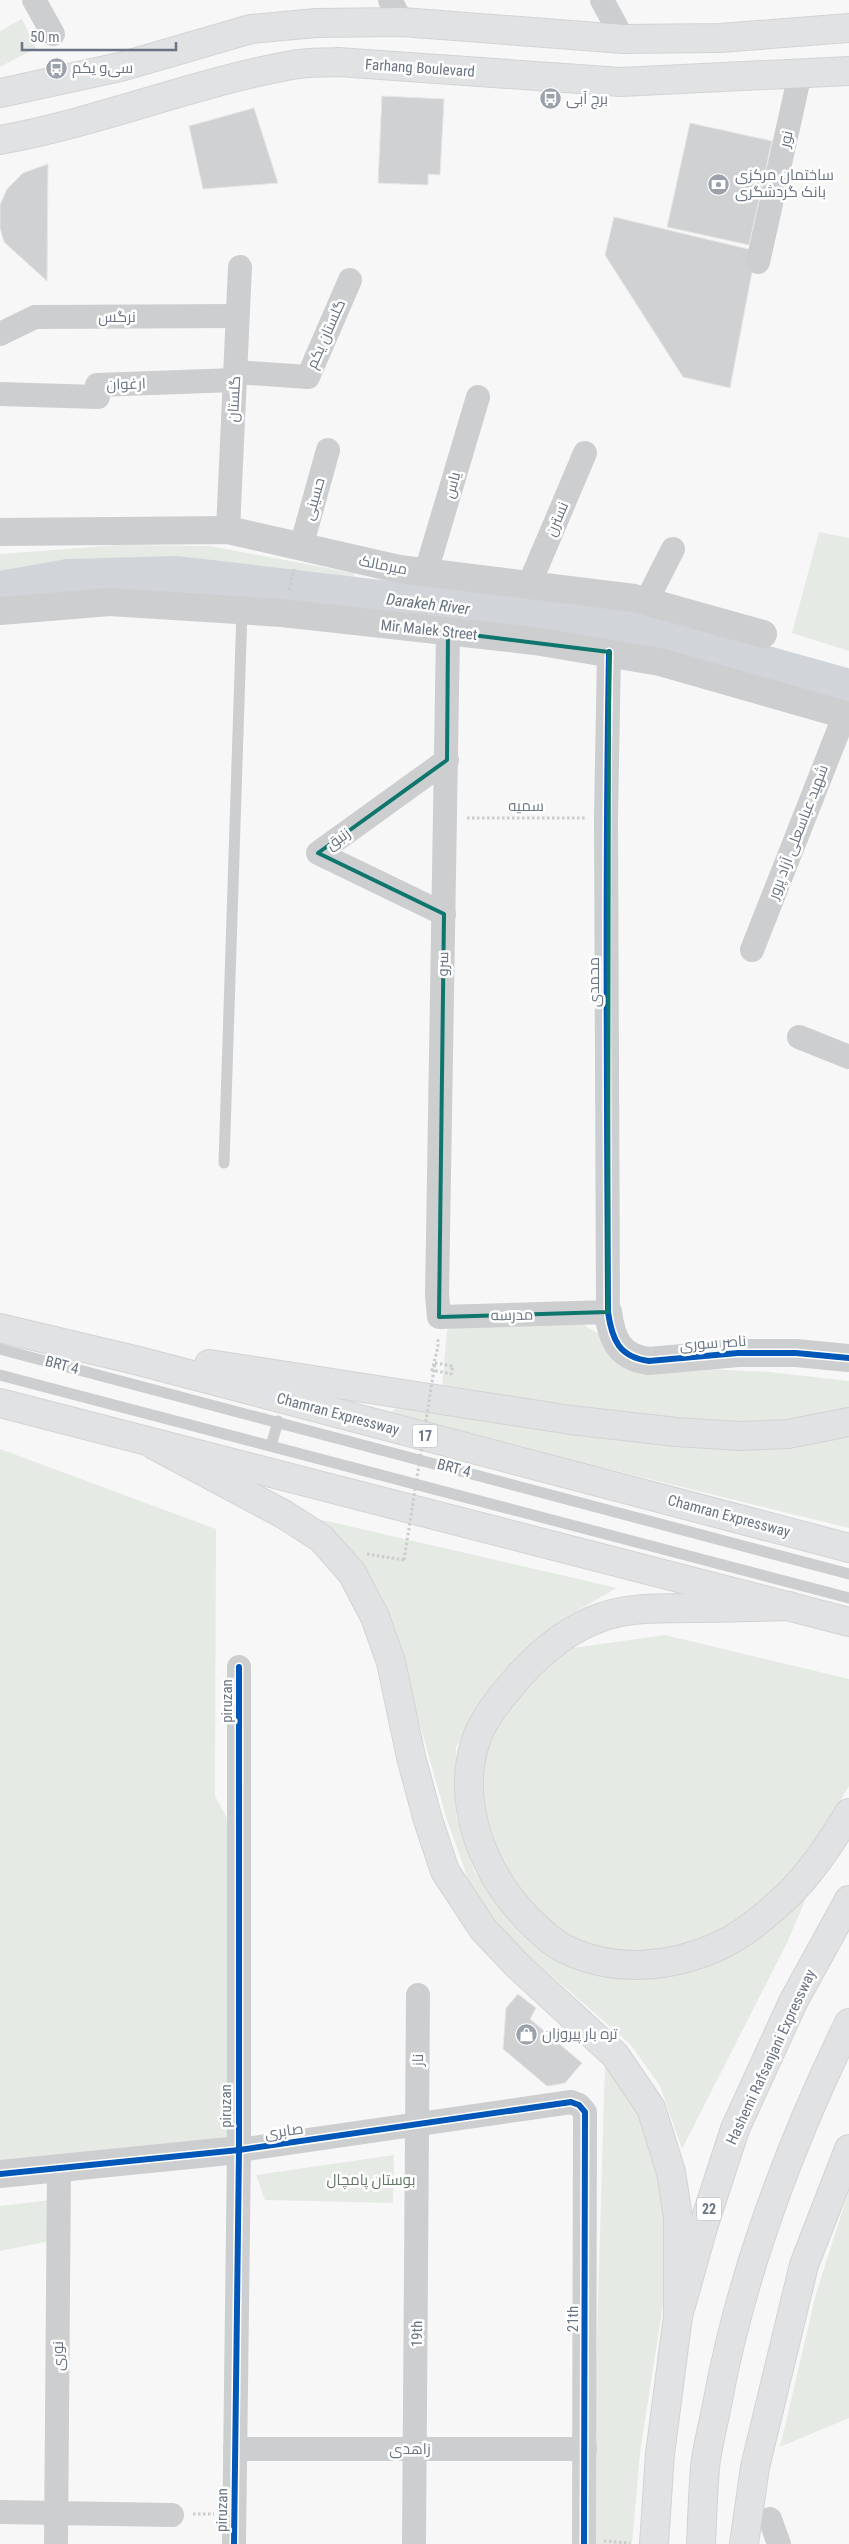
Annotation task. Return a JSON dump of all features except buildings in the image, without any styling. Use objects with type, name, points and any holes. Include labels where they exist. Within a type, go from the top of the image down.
[{"type":"main road","points":[[0,93],[120,67],[251,29],[316,23],[396,11],[623,39],[720,38],[849,28]]},
{"type":"main road","name":"Farhang Boulevard","points":[[0,140],[42,132],[231,78],[294,64],[338,62],[621,82],[849,71]]},
{"type":"main road","name":"Chamran Expressway","points":[[0,1328],[135,1360],[849,1548]]},
{"type":"main road","points":[[135,1360],[196,1362],[318,1379],[571,1420],[676,1432],[740,1436],[788,1434],[849,1422]]},
{"type":"main road","points":[[0,1403],[154,1445],[849,1622]]},
{"type":"main road","points":[[154,1445],[285,1515],[322,1539],[352,1573],[375,1617],[391,1662],[411,1757],[428,1820],[445,1871],[483,1929],[517,1965],[615,2055],[651,2108],[671,2172],[678,2217],[678,2316]]},
{"type":"main road","points":[[789,1606],[645,1609],[614,1613],[576,1628],[557,1640],[541,1653],[508,1688],[484,1722],[476,1740],[470,1762],[469,1789],[476,1834],[492,1873],[504,1891],[550,1939],[584,1956],[622,1965],[638,1965],[683,1960],[720,1945],[740,1933],[781,1899],[810,1870],[849,1813]]},
{"type":"main road","name":"Hashemi Rafsanjani Expressway","points":[[654,2544],[660,2454],[678,2316],[704,2224],[736,2129],[793,2002],[849,1900]]},
{"type":"main road","points":[[701,2544],[706,2467],[729,2346],[740,2304],[776,2193],[832,2058],[849,2023]]},
{"type":"main road","points":[[744,2544],[755,2467],[804,2265],[849,2149]]},
{"type":"main road","points":[[703,2509],[708,2544]]},
{"type":"street","points":[[34,0],[53,34]]},
{"type":"street","points":[[602,0],[623,39]]},
{"type":"street","name":"نور","points":[[758,262],[800,74]]},
{"type":"street","name":"گلستان","points":[[228,530],[240,267]]},
{"type":"street","name":"گلستان یکم","points":[[235,376],[308,377],[350,280]]},
{"type":"street","name":"نرگس","points":[[0,334],[35,317],[237,316]]},
{"type":"street","name":"ارغوان","points":[[0,394],[98,396],[97,385],[235,376]]},
{"type":"street","name":"یاس","points":[[426,572],[478,398]]},
{"type":"street","name":"حسینی","points":[[301,547],[328,450]]},
{"type":"street","name":"نسترن","points":[[529,585],[585,452]]},
{"type":"street","name":"میرمالک","points":[[0,532],[228,530],[399,569],[646,602],[763,634]]},
{"type":"street","points":[[646,602],[673,549]]},
{"type":"street","name":"Mir Malek Street","points":[[0,611],[110,602],[242,610],[448,632],[609,652],[660,662],[847,715]]},
{"type":"street","name":"سرو","points":[[438,1306],[448,632]]},
{"type":"street","name":"محمدی","points":[[608,1312],[606,818],[609,652]]},
{"type":"street","name":"شهید عباسعلی آزاد پرور","points":[[752,950],[847,715]]},
{"type":"street","name":"زنبق","points":[[444,914],[318,853],[447,760]]},
{"type":"street","points":[[799,1037],[849,1057]]},
{"type":"street","name":"مدرسه","points":[[438,1306],[608,1312]]},
{"type":"street","name":"ناصر سوری","points":[[608,1312],[611,1332],[617,1344],[636,1359],[649,1361],[738,1353],[796,1353],[849,1358]]},
{"type":"street","name":"piruzan","points":[[234,2544],[239,2150],[239,1667]]},
{"type":"street","name":"ناز","points":[[418,1995],[419,2124]]},
{"type":"street","name":"صابری","points":[[0,2174],[239,2150],[571,2102]]},
{"type":"street","name":"21th","points":[[571,2102],[579,2105],[585,2112],[585,2449],[591,2542]]},
{"type":"street","name":"19th","points":[[414,2544],[419,2124]]},
{"type":"street","name":"نوری","points":[[56,2544],[59,2168]]},
{"type":"street","name":"زاهدی","points":[[235,2449],[585,2449]]},
{"type":"street","points":[[0,2512],[172,2515]]},
{"type":"street","points":[[770,2519],[779,2544]]},
{"type":"lane","points":[[224,1163],[242,610]]},
{"type":"lane","name":"BRT 4","points":[[0,1349],[278,1421],[849,1574]]},
{"type":"lane","name":"BRT 4","points":[[0,1375],[849,1598]]},
{"type":"lane","points":[[271,1446],[278,1421]]},
{"type":"path","points":[[369,1554],[404,1560],[435,1362],[453,1366],[451,1374],[432,1370],[438,1347],[438,1306]]},
{"type":"path","points":[[172,2515],[235,2514]]},
{"type":"path","points":[[591,2542],[636,2543]]},
{"type":"highlighted area","points":[[448,632],[609,652],[608,1312],[439,1317],[444,914],[318,853],[447,760]]},
{"type":"green space","points":[[22,19],[36,48],[0,67],[0,31]]},
{"type":"green space","points":[[819,532],[849,538],[849,651],[792,633]]},
{"type":"green space","points":[[119,545],[210,546],[354,573],[352,582],[118,563],[0,582],[0,554]]},
{"type":"green space","points":[[451,1321],[578,1321],[600,1335],[709,1369],[770,1372],[849,1381],[849,1411],[777,1424],[731,1424],[634,1414],[442,1387],[447,1331]]},
{"type":"green space","points":[[404,1402],[629,1437],[722,1449],[796,1447],[849,1435],[849,1528],[429,1425],[391,1412]]},
{"type":"green space","points":[[0,1449],[216,1529],[215,1796],[230,1824],[227,2138],[0,2161]]},
{"type":"green space","points":[[318,1519],[617,1588],[559,1621],[523,1652],[486,1694],[456,1747],[456,1816],[474,1871],[518,1929],[563,1957],[730,1952],[806,1898],[787,1943],[682,2149],[660,2086],[630,2044],[511,1940],[473,1893],[446,1817],[387,1608],[369,1573]]},
{"type":"green space","points":[[665,1635],[849,1679],[849,1786],[802,1868],[728,1930],[670,1953],[616,1956],[565,1940],[529,1905],[502,1863],[485,1810],[481,1766],[504,1711],[544,1666],[573,1648]]},
{"type":"green space","points":[[605,2062],[635,2102],[667,2207],[665,2292],[640,2453],[632,2544],[591,2544]]},
{"type":"green space","name":"بوستان پامچال","points":[[394,2155],[393,2203],[265,2200],[256,2175]]},
{"type":"green space","points":[[849,2190],[849,2418],[780,2447],[816,2294]]},
{"type":"green space","points":[[51,2200],[50,2241],[0,2251],[0,2206]]},
{"type":"waterway","name":"Darakeh River","points":[[0,590],[68,578],[177,575],[638,629],[849,688]]},
{"type":"cycle path","points":[[609,652],[607,817],[608,1312],[612,1331],[619,1345],[630,1356],[649,1361],[738,1353],[796,1353],[849,1358]]},
{"type":"cycle path","points":[[234,2544],[239,2150],[239,1667]]},
{"type":"cycle path","points":[[0,2174],[239,2150],[571,2102],[579,2105],[585,2112],[584,2544]]},
{"type":"place","name":"سی‌و یکم","points":[[56,68]]},
{"type":"place","name":"برج آبی","points":[[550,99]]},
{"type":"place","name":"ساختمان مرکزی بانک گردشگری","points":[[719,184]]},
{"type":"place","name":"تره بار پیروزان","points":[[526,2034]]}]
